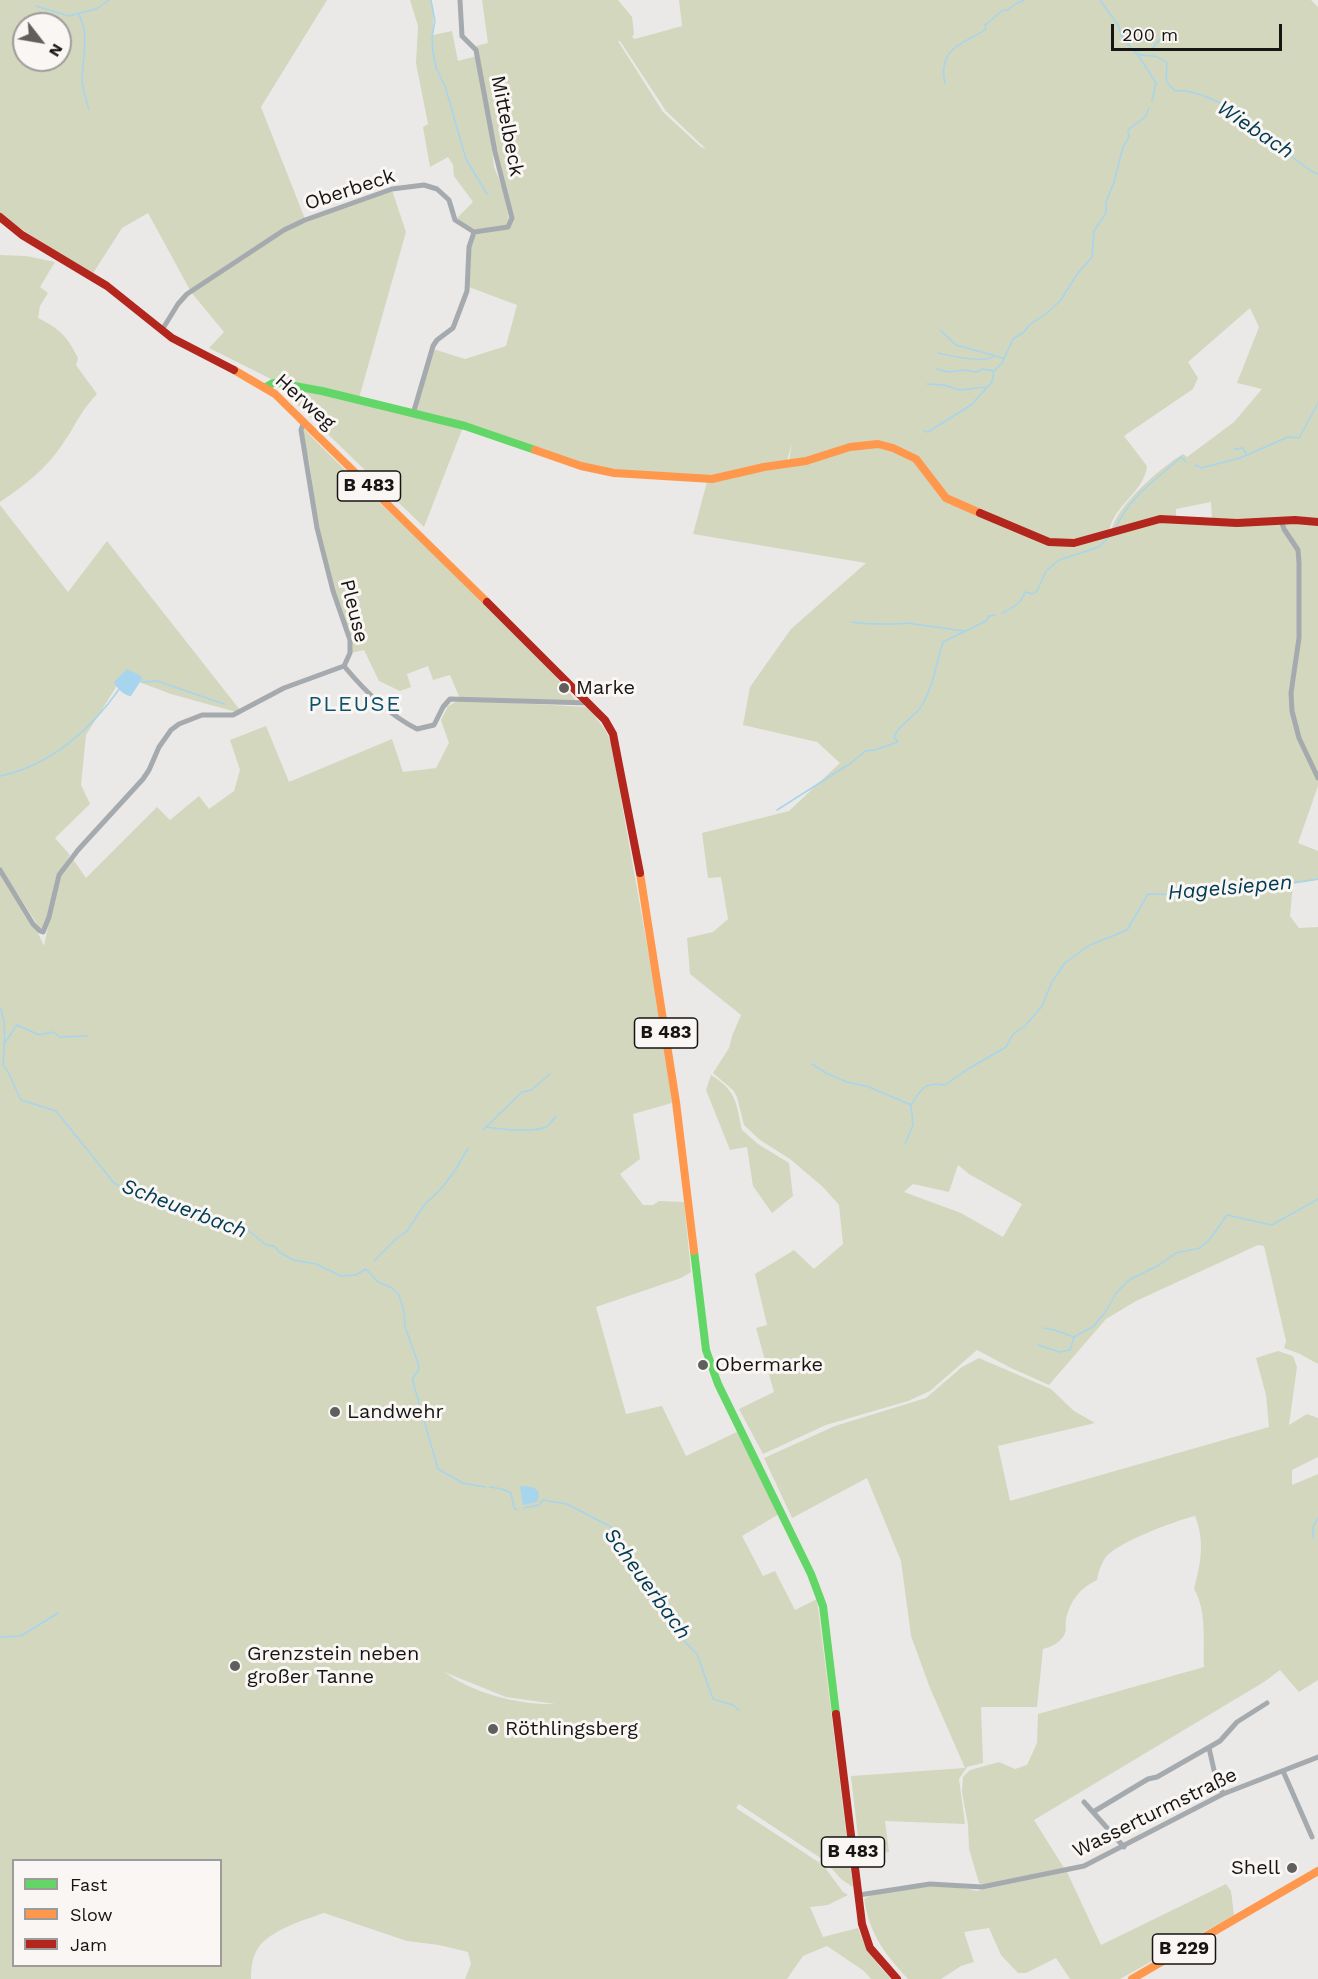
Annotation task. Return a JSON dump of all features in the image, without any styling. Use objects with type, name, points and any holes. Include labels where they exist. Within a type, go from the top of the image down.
[{"type":"main road","name":"Herweg","points":[[0,217],[22,235],[107,286],[162,330],[185,345],[266,387],[304,421],[591,703]]},
{"type":"main road","points":[[266,387],[276,382],[310,388],[472,428],[594,470],[698,480],[802,462],[849,447],[878,444],[916,459],[946,498],[1041,539],[1065,544],[1160,519],[1237,523],[1281,520],[1318,522]]},
{"type":"main road","name":"B 483","points":[[591,703],[605,720],[615,742],[640,870],[676,1102],[706,1350],[718,1384],[817,1588],[825,1615],[862,1924],[867,1941],[874,1953],[897,1979]]},
{"type":"main road","name":"B 229","points":[[1132,1979],[1318,1871]]},
{"type":"street","name":"Mittelbeck","points":[[460,0],[462,36],[476,50],[495,152],[512,218],[508,227],[474,232]]},
{"type":"street","name":"Oberbeck","points":[[162,330],[187,294],[266,241],[305,220],[392,189],[424,185],[437,189],[448,200],[455,220],[474,232]]},
{"type":"street","points":[[412,414],[433,346],[453,328],[467,291],[469,248],[474,232]]},
{"type":"street","name":"Pleuse","points":[[304,421],[301,430],[317,528],[333,591],[350,640],[350,653],[344,666],[369,692],[417,729],[434,725],[450,699],[591,703]]},
{"type":"street","points":[[1281,520],[1284,529],[1298,550],[1299,563],[1299,638],[1291,693],[1292,711],[1299,738],[1318,778]]},
{"type":"street","points":[[0,870],[33,924],[43,932],[59,875],[78,850],[143,779],[159,747],[171,730],[189,719],[202,716],[233,716],[284,688],[344,666]]},
{"type":"street","points":[[1093,1812],[1148,1779],[1157,1777],[1209,1748],[1226,1736],[1237,1722],[1268,1703]]},
{"type":"street","points":[[1209,1748],[1223,1794]]},
{"type":"street","name":"Wasserturmstraße","points":[[859,1895],[930,1884],[989,1886],[1084,1866],[1223,1794],[1318,1757]]},
{"type":"street","points":[[1283,1771],[1312,1838]]},
{"type":"street","points":[[1084,1802],[1124,1847]]},
{"type":"green space","points":[[0,0],[327,0],[261,107],[305,219],[190,290],[148,213],[122,228],[92,275],[0,215]]},
{"type":"green space","points":[[410,0],[431,0],[434,12],[433,35],[452,31],[458,61],[477,56],[487,105],[494,167],[504,192],[510,225],[513,219],[495,151],[488,104],[476,46],[488,43],[482,0],[618,0],[632,17],[634,34],[632,37],[635,39],[682,26],[679,0],[1311,0],[1318,7],[1318,521],[1212,520],[1211,502],[1176,509],[1176,518],[1159,518],[1111,532],[1121,511],[1140,488],[1174,460],[1183,454],[1187,457],[1234,422],[1262,389],[1237,383],[1259,327],[1250,308],[1188,362],[1198,378],[1193,389],[1124,436],[1147,466],[1140,484],[1116,514],[1109,532],[1082,540],[1049,541],[946,497],[921,463],[905,452],[904,454],[919,465],[936,490],[947,501],[1049,543],[1074,545],[1160,520],[1236,524],[1280,521],[1297,550],[1299,563],[1297,639],[1300,637],[1299,550],[1282,521],[1318,523],[1318,786],[1298,843],[1318,851],[1318,880],[1293,884],[1290,916],[1299,928],[1318,927],[1318,1364],[1284,1348],[1286,1341],[1264,1246],[1258,1245],[1136,1301],[1106,1319],[1049,1385],[977,1350],[930,1391],[908,1401],[826,1425],[763,1454],[739,1409],[774,1392],[756,1328],[767,1325],[755,1274],[794,1250],[814,1269],[843,1244],[839,1205],[823,1187],[790,1159],[760,1140],[744,1125],[733,1090],[713,1073],[729,1048],[741,1015],[690,974],[687,938],[713,932],[728,919],[721,877],[708,878],[702,833],[789,811],[840,763],[817,742],[743,725],[750,687],[791,629],[866,563],[693,534],[707,482],[788,466],[792,444],[786,464],[708,479],[670,474],[626,473],[596,468],[459,423],[415,412],[433,349],[465,359],[506,346],[517,305],[469,287],[469,252],[474,233],[508,227],[476,229],[464,224],[457,218],[473,202],[454,176],[453,165],[448,157],[430,167],[423,127],[428,124],[416,63],[418,26]],"holes":[[[618,41],[666,111],[706,149],[663,112]],[[958,1165],[969,1174],[1022,1204],[1003,1237],[961,1213],[904,1192],[913,1184],[949,1192]]]},
{"type":"green space","points":[[392,190],[406,232],[359,398],[271,379],[209,348],[224,332],[191,292],[266,242],[305,221]]},
{"type":"green space","points":[[0,255],[26,256],[55,262],[40,287],[48,293],[40,306],[38,318],[57,330],[70,344],[78,358],[76,365],[97,394],[42,470],[0,502]]},
{"type":"green space","points":[[277,385],[304,388],[463,427],[424,527]]},
{"type":"green space","points":[[304,429],[513,631],[578,703],[460,699],[450,675],[433,680],[428,666],[407,674],[411,687],[400,691],[379,681],[364,650],[351,653],[318,527],[309,460],[304,442]]},
{"type":"green space","points":[[0,505],[68,592],[107,541],[240,710],[236,712],[171,694],[123,676],[86,735],[81,785],[90,804],[55,838],[70,855],[56,878],[43,933],[0,867]]},
{"type":"green space","points":[[460,700],[588,707],[606,731],[611,743],[664,1040],[672,1103],[633,1114],[640,1159],[620,1174],[643,1205],[653,1205],[659,1201],[684,1202],[691,1272],[681,1278],[596,1307],[626,1414],[662,1406],[686,1456],[737,1432],[779,1514],[742,1536],[763,1576],[775,1571],[795,1610],[817,1599],[853,1887],[841,1879],[825,1861],[739,1804],[736,1808],[823,1865],[843,1892],[848,1895],[828,1905],[810,1907],[823,1937],[858,1928],[864,1943],[891,1979],[871,1979],[864,1971],[827,1946],[803,1956],[787,1979],[465,1979],[471,1964],[468,1952],[407,1941],[324,1913],[287,1927],[262,1943],[254,1957],[251,1979],[0,1979],[0,873],[30,919],[44,946],[58,877],[72,858],[86,878],[157,807],[170,820],[199,796],[209,809],[234,791],[240,770],[230,740],[266,726],[289,782],[392,739],[403,772],[436,768],[449,743],[441,720],[448,706]],"holes":[[[444,1672],[506,1697],[555,1704],[527,1703],[498,1697],[456,1680]]]},
{"type":"green space","points":[[711,1075],[731,1092],[742,1130],[758,1144],[789,1163],[793,1196],[772,1213],[753,1186],[747,1147],[730,1150],[706,1090]]},
{"type":"green space","points":[[1278,1351],[1293,1356],[1297,1367],[1289,1425],[1307,1414],[1318,1418],[1318,1457],[1292,1470],[1292,1485],[1318,1474],[1318,1680],[1299,1692],[1280,1670],[1264,1682],[1034,1820],[1064,1868],[982,1885],[979,1883],[969,1849],[968,1825],[962,1792],[963,1777],[970,1770],[999,1762],[1015,1769],[1027,1765],[1037,1743],[1038,1714],[1204,1667],[1203,1617],[1194,1589],[1201,1552],[1198,1525],[1195,1516],[1161,1527],[1111,1552],[1105,1558],[1097,1580],[1081,1591],[1073,1601],[1066,1619],[1064,1636],[1056,1644],[1043,1649],[1037,1707],[981,1707],[983,1763],[967,1767],[959,1779],[965,1824],[885,1821],[889,1852],[860,1855],[851,1776],[965,1768],[930,1688],[911,1636],[901,1561],[867,1478],[792,1518],[764,1458],[835,1426],[926,1398],[962,1367],[979,1358],[1051,1389],[1074,1411],[1095,1423],[998,1446],[1010,1501],[1269,1427],[1266,1395],[1256,1358]]},
{"type":"green space","points":[[1067,1872],[1101,1945],[1226,1884],[1231,1891],[1234,1915],[1120,1979],[1070,1979],[1056,1958],[1026,1973],[1018,1973],[1001,1955],[989,1928],[964,1932],[974,1962],[961,1966],[941,1979],[908,1979],[879,1943],[870,1923],[864,1899],[888,1891],[920,1887],[952,1887],[976,1891]]},
{"type":"water","points":[[127,669],[141,676],[142,679],[131,696],[121,691],[114,682]]},
{"type":"water","points":[[520,1486],[532,1487],[538,1491],[537,1502],[523,1505]]},
{"type":"waterway","points":[[36,6],[69,16],[96,9],[109,0]]},
{"type":"waterway","points":[[431,0],[435,21],[432,37],[436,68],[445,86],[466,159],[487,194]]},
{"type":"waterway","points":[[945,83],[946,60],[954,48],[986,29],[985,25],[1003,10],[1008,10],[1024,0]]},
{"type":"waterway","name":"Wiebach","points":[[1100,0],[1135,53],[1158,57],[1167,63],[1166,81],[1175,91],[1197,94],[1228,107],[1318,174]]},
{"type":"waterway","points":[[79,15],[85,39],[82,81],[89,109]]},
{"type":"waterway","points":[[1135,51],[1151,50],[1164,34]]},
{"type":"waterway","points":[[1138,55],[1156,83],[1152,101]]},
{"type":"waterway","points":[[924,431],[928,432],[971,405],[992,382],[994,371],[1002,363],[1013,339],[1060,301],[1078,273],[1092,257],[1094,231],[1106,213],[1106,202],[1123,147],[1129,137],[1128,130],[1145,117],[1149,108]]},
{"type":"waterway","points":[[940,330],[956,345],[1003,358]]},
{"type":"waterway","points":[[938,353],[976,359],[994,356]]},
{"type":"waterway","points":[[937,369],[948,372],[965,370],[976,372],[983,369],[994,371]]},
{"type":"waterway","points":[[927,384],[944,385],[960,390],[985,387]]},
{"type":"waterway","points":[[1195,466],[1201,468],[1240,458],[1288,437],[1299,438],[1318,403]]},
{"type":"waterway","points":[[1234,449],[1243,448],[1246,454]]},
{"type":"waterway","points":[[1116,527],[1136,497],[1181,457],[1186,462]]},
{"type":"waterway","points":[[1002,613],[1019,602],[1025,592],[1033,594],[1037,591],[1046,571],[1059,560],[1099,547],[1109,537]]},
{"type":"waterway","points":[[777,810],[851,763],[865,751],[898,742],[894,737],[897,732],[916,713],[926,697],[943,642],[986,621],[989,616],[995,615]]},
{"type":"waterway","points":[[852,622],[907,623],[964,631]]},
{"type":"waterway","points":[[142,682],[157,681],[224,704]]},
{"type":"waterway","points":[[0,776],[18,771],[52,755],[82,732],[120,688]]},
{"type":"waterway","name":"Hagelsiepen","points":[[812,1064],[847,1082],[869,1087],[911,1105],[924,1087],[932,1084],[945,1085],[1006,1047],[1013,1034],[1025,1026],[1042,1006],[1052,982],[1065,963],[1088,946],[1127,930],[1148,894],[1199,895],[1318,879]]},
{"type":"waterway","name":"Scheuerbach","points":[[0,1008],[4,1027],[3,1066],[21,1100],[56,1111],[114,1183],[132,1192],[222,1222],[236,1231],[249,1231],[266,1245],[274,1246],[279,1252],[293,1260],[316,1264],[341,1276],[356,1275],[366,1269],[378,1282],[392,1288],[399,1295],[405,1327],[418,1363],[419,1369],[413,1382],[438,1469],[463,1483],[485,1487]]},
{"type":"waterway","points":[[4,1044],[17,1025],[39,1035],[53,1032],[60,1037],[87,1036]]},
{"type":"waterway","points":[[483,1130],[522,1092],[531,1090],[550,1074]]},
{"type":"waterway","points":[[905,1144],[913,1125],[911,1105]]},
{"type":"waterway","points":[[485,1127],[516,1130],[540,1129],[548,1126],[556,1116]]},
{"type":"waterway","points":[[374,1261],[407,1231],[425,1204],[454,1172],[468,1148]]},
{"type":"waterway","points":[[1044,1328],[1074,1337],[1094,1326],[1116,1293],[1129,1280],[1159,1265],[1176,1253],[1200,1248],[1210,1239],[1227,1215],[1272,1225],[1318,1199]]},
{"type":"waterway","points":[[1038,1345],[1060,1352],[1070,1350],[1074,1337]]},
{"type":"waterway","name":"Scheuerbach","points":[[490,1487],[511,1493],[514,1508],[517,1510]]},
{"type":"waterway","name":"Scheuerbach","points":[[523,1508],[539,1505],[543,1500],[567,1504],[615,1531]]},
{"type":"waterway","points":[[1313,1538],[1313,1527],[1318,1518]]},
{"type":"waterway","name":"Scheuerbach","points":[[627,1547],[627,1555],[632,1562],[636,1561],[678,1625],[685,1642],[697,1654],[713,1699],[733,1705],[739,1710]]},
{"type":"waterway","points":[[0,1637],[21,1636],[58,1613]]},
{"type":"traffic: fast","points":[[266,387],[278,383],[322,391],[465,426],[535,450]]},
{"type":"traffic: fast","points":[[694,1251],[706,1350],[718,1384],[811,1574],[823,1606],[836,1714]]},
{"type":"traffic: slow","points":[[234,370],[275,394],[487,602]]},
{"type":"traffic: slow","points":[[535,450],[581,466],[614,473],[712,479],[764,467],[806,461],[850,447],[878,444],[916,459],[946,498],[980,513]]},
{"type":"traffic: slow","points":[[640,873],[676,1102],[694,1251]]},
{"type":"traffic: slow","points":[[1132,1979],[1318,1871]]},
{"type":"traffic: jam","points":[[0,217],[22,235],[107,286],[172,338],[234,370]]},
{"type":"traffic: jam","points":[[980,513],[1049,542],[1074,543],[1160,519],[1237,523],[1295,520],[1318,522]]},
{"type":"traffic: jam","points":[[487,602],[605,720],[613,734],[640,873]]},
{"type":"traffic: jam","points":[[836,1714],[862,1924],[870,1948],[897,1979]]},
{"type":"place","name":"Marke","points":[[564,688]]},
{"type":"place","name":"Obermarke","points":[[703,1365]]},
{"type":"place","name":"Landwehr","points":[[335,1412]]},
{"type":"place","name":"Grenzstein neben großer Tanne","points":[[235,1666]]},
{"type":"place","name":"Röthlingsberg","points":[[493,1729]]},
{"type":"place","name":"Shell","points":[[1292,1868]]},
{"type":"district","name":"PLEUSE","points":[[355,705]]}]
